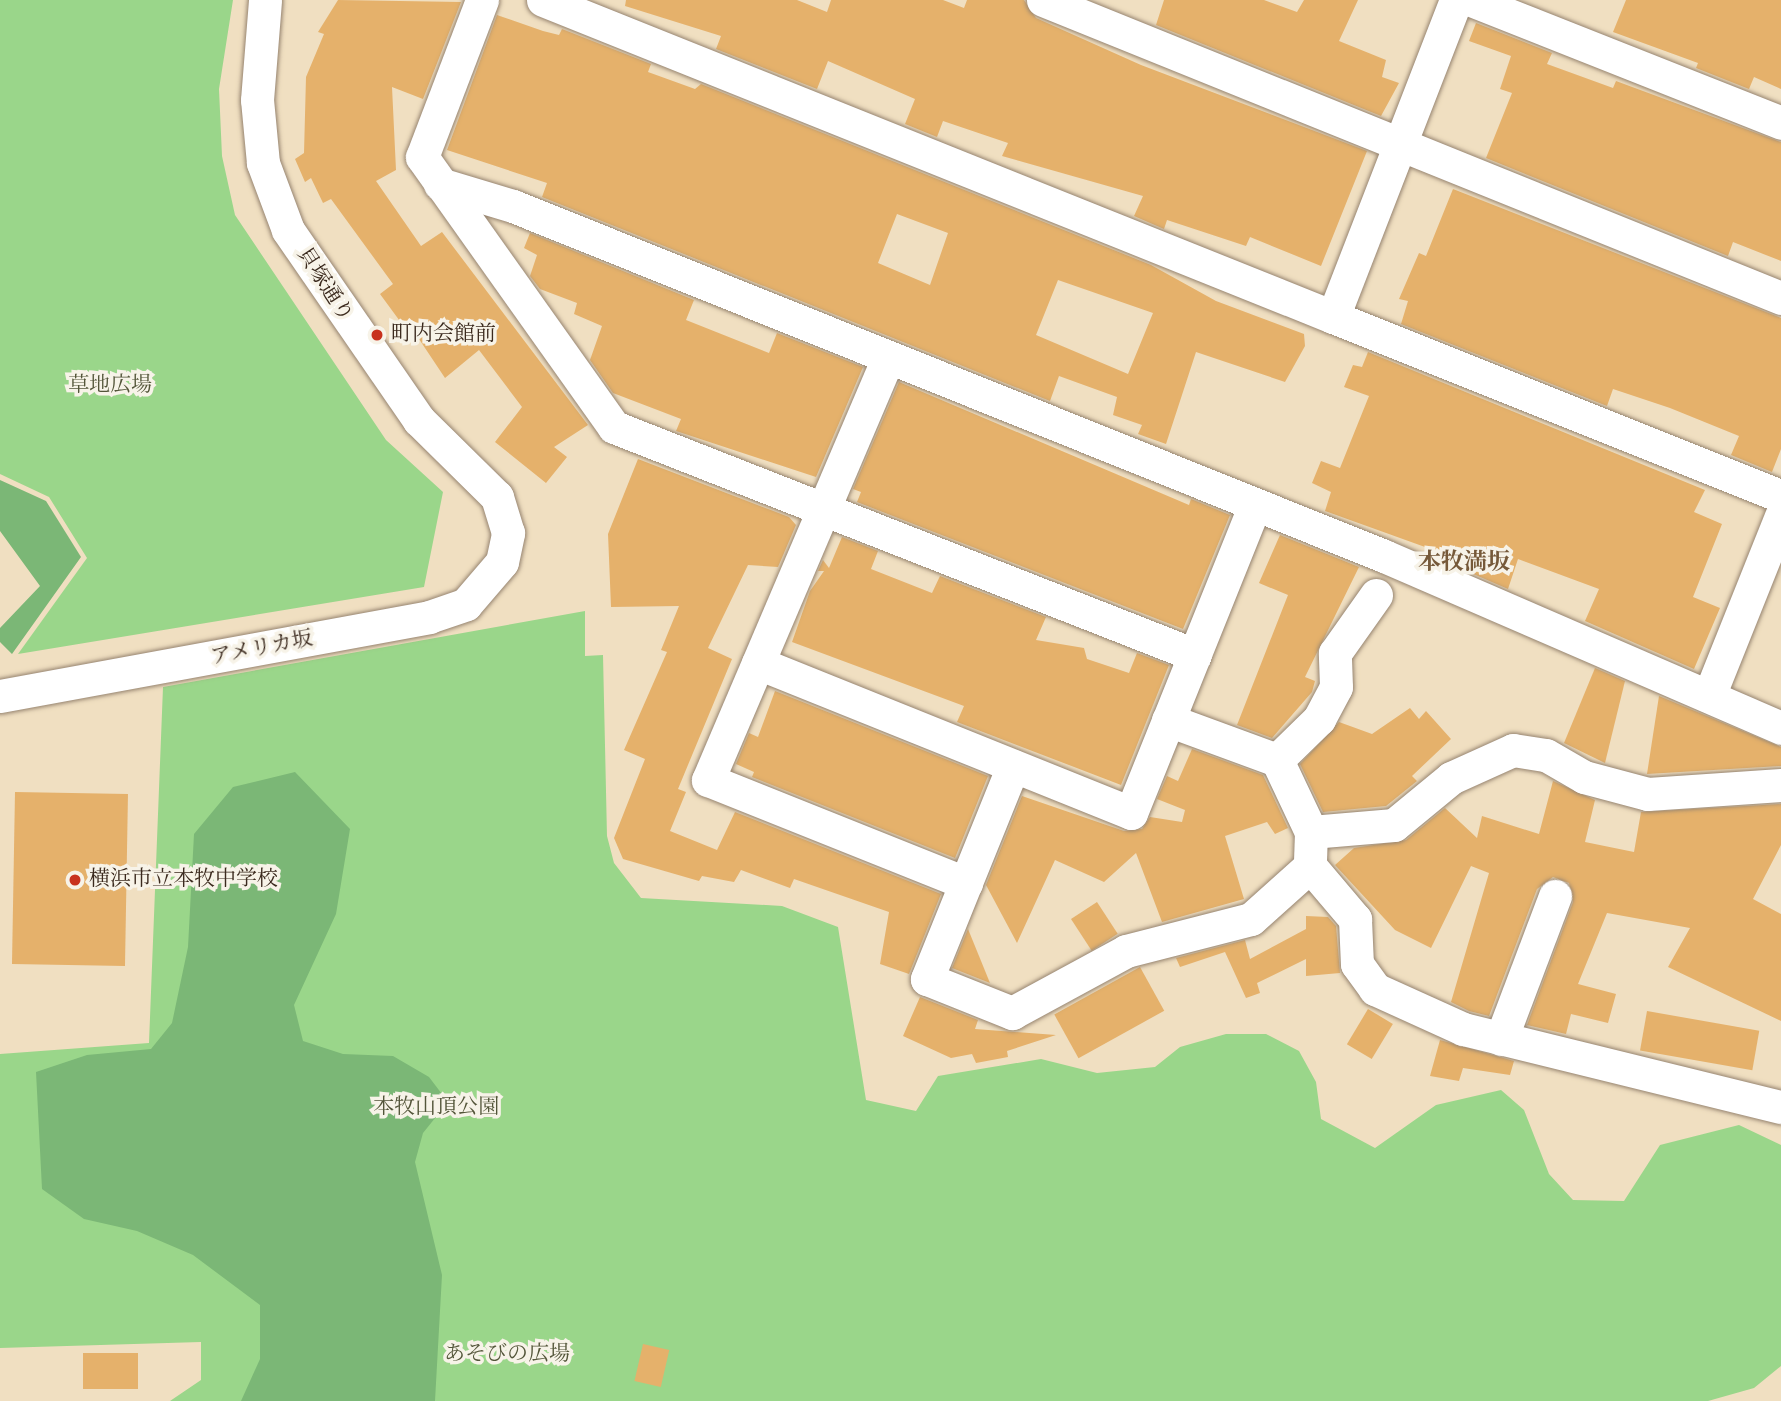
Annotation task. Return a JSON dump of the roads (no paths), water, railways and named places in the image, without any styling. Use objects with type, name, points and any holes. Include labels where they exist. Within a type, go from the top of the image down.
[{"type":"street","name":"貝塚通り","points":[[265,0],[258,113],[263,163],[288,230],[418,420],[497,497],[508,533],[502,562]]},
{"type":"street","points":[[482,0],[422,157],[614,427],[1195,655]]},
{"type":"street","points":[[543,0],[1781,496]]},
{"type":"street","points":[[1043,0],[1781,298]]},
{"type":"street","points":[[1333,317],[1456,0]]},
{"type":"street","points":[[1471,0],[1781,123]]},
{"type":"street","points":[[440,184],[513,206],[1255,505],[1380,572],[1709,696],[1781,728]]},
{"type":"street","points":[[888,358],[708,780],[966,883]]},
{"type":"street","points":[[758,663],[1130,813],[1255,505]]},
{"type":"street","points":[[1709,696],[1781,516]]},
{"type":"street","name":"アメリカ坂","points":[[0,696],[429,618],[466,604],[502,562]]},
{"type":"street","points":[[1278,760],[1318,719],[1336,687],[1335,653],[1380,572]]},
{"type":"street","points":[[1168,720],[1278,760],[1311,832],[1310,866],[1355,919],[1357,964],[1375,989],[1414,1012],[1501,1038],[1781,1107]]},
{"type":"street","points":[[1311,832],[1394,825],[1415,802],[1491,755],[1546,755],[1570,771],[1670,796],[1781,785]]},
{"type":"street","points":[[1013,766],[927,979],[1012,1013],[1126,951],[1251,919],[1310,866]]},
{"type":"street","points":[[1501,1038],[1555,896]]},
{"type":"place","name":"町内会館前","points":[[377,335]]},
{"type":"place","name":"横浜市立本牧中学校","points":[[75,880]]},
{"type":"district","name":"本牧満坂","points":[[1464,563]]},
{"type":"park label","name":"草地広場","points":[[110,386]]},
{"type":"park label","name":"本牧山頂公園","points":[[436,1108]]},
{"type":"park label","name":"あそびの広場","points":[[507,1355]]}]
